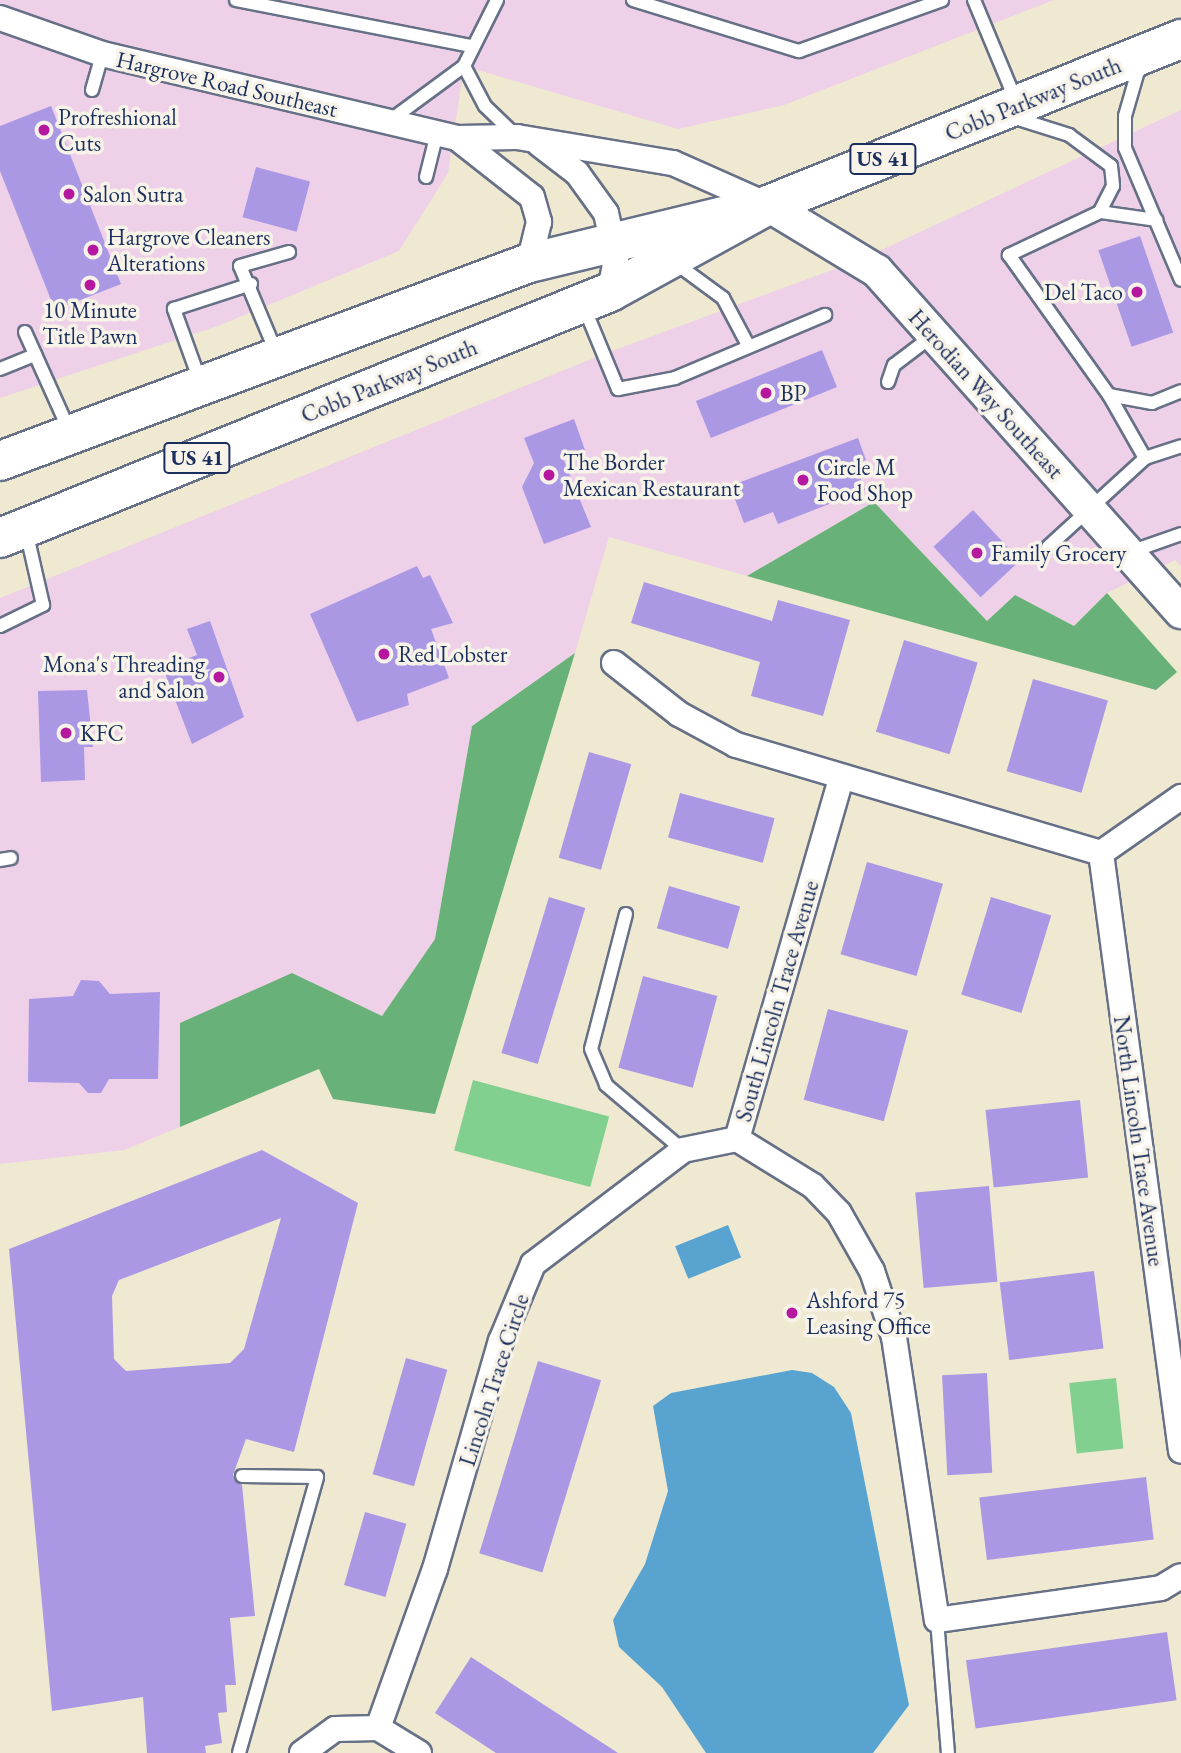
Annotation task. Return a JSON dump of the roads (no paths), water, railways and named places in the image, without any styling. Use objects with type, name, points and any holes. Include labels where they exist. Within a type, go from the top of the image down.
[{"type":"main road","name":"Cobb Parkway South","points":[[13,532],[596,298],[671,260],[768,205],[1181,39]]},
{"type":"main road","name":"Cobb Parkway South","points":[[0,461],[528,264],[768,205]]},
{"type":"street","name":"Hargrove Road Southeast","points":[[0,18],[102,54],[447,136],[525,138],[673,163],[768,205]]},
{"type":"street","name":"Hargrove Road Southeast","points":[[447,136],[531,197],[539,222],[528,264]]},
{"type":"street","points":[[525,138],[588,186],[615,242],[596,298]]},
{"type":"street","name":"Herodian Way Southeast","points":[[768,205],[877,271],[932,336],[1178,603]]},
{"type":"street","points":[[614,663],[706,730],[841,779],[1101,853],[1181,797]]},
{"type":"street","name":"South Lincoln Trace Avenue","points":[[841,779],[737,1139],[813,1186],[839,1213],[872,1271],[894,1337],[937,1620]]},
{"type":"street","name":"North Lincoln Trace Avenue","points":[[1101,853],[1180,1436]]},
{"type":"street","name":"Lincoln Trace Circle","points":[[378,1728],[435,1569],[501,1341],[533,1265],[683,1150],[737,1139]]},
{"type":"street","points":[[937,1620],[1161,1588],[1181,1576]]},
{"type":"street","points":[[302,1753],[335,1729],[378,1728],[419,1753]]},
{"type":"lane","points":[[236,0],[470,46]]},
{"type":"lane","points":[[388,122],[464,66],[470,46],[497,0]]},
{"type":"lane","points":[[633,0],[799,51],[942,0]]},
{"type":"lane","points":[[974,0],[1008,109],[1069,135],[1104,156],[1113,186],[1100,212]]},
{"type":"lane","points":[[92,90],[102,54]]},
{"type":"lane","points":[[1144,54],[1124,134],[1181,280]]},
{"type":"lane","points":[[464,66],[485,106],[525,138]]},
{"type":"lane","points":[[426,177],[447,136]]},
{"type":"lane","points":[[1145,458],[1109,395],[1009,255],[1100,212],[1156,220]]},
{"type":"lane","points":[[277,356],[251,284],[240,266],[289,252]]},
{"type":"lane","points":[[671,260],[723,298],[749,348]]},
{"type":"lane","points":[[202,384],[174,309],[251,284]]},
{"type":"lane","points":[[596,298],[618,389],[675,378],[825,315]]},
{"type":"lane","points":[[25,332],[71,435]]},
{"type":"lane","points":[[888,382],[894,365],[932,336]]},
{"type":"lane","points":[[0,369],[35,355]]},
{"type":"lane","points":[[1109,395],[1152,403],[1181,391]]},
{"type":"lane","points":[[1048,547],[1145,458],[1181,446]]},
{"type":"lane","points":[[0,626],[43,605],[13,532]]},
{"type":"lane","points":[[1130,552],[1181,534]]},
{"type":"lane","points":[[626,914],[590,1049],[606,1085],[683,1150]]},
{"type":"lane","points":[[239,1753],[317,1477],[242,1476]]},
{"type":"lane","points":[[937,1620],[948,1753]]},
{"type":"water","points":[[728,1225],[741,1257],[688,1279],[675,1246]]},
{"type":"water","points":[[792,1370],[812,1373],[834,1387],[851,1413],[909,1705],[873,1753],[706,1753],[662,1687],[619,1647],[613,1620],[645,1564],[668,1491],[653,1406],[671,1393]]},
{"type":"place","name":"Profreshional Cuts","points":[[44,130]]},
{"type":"place","name":"Salon Sutra","points":[[69,194]]},
{"type":"place","name":"Hargrove Cleaners Alterations","points":[[93,250]]},
{"type":"place","name":"10 Minute Title Pawn","points":[[90,285]]},
{"type":"place","name":"Del Taco","points":[[1137,292]]},
{"type":"place","name":"BP","points":[[766,393]]},
{"type":"place","name":"The Border Mexican Restaurant","points":[[549,475]]},
{"type":"place","name":"Circle M Food Shop","points":[[803,480]]},
{"type":"place","name":"Family Grocery","points":[[977,553]]},
{"type":"place","name":"Red Lobster","points":[[384,654]]},
{"type":"place","name":"Mona's Threading and Salon","points":[[219,677]]},
{"type":"place","name":"KFC","points":[[66,733]]},
{"type":"place","name":"Ashford 75 Leasing Office","points":[[792,1313]]}]
